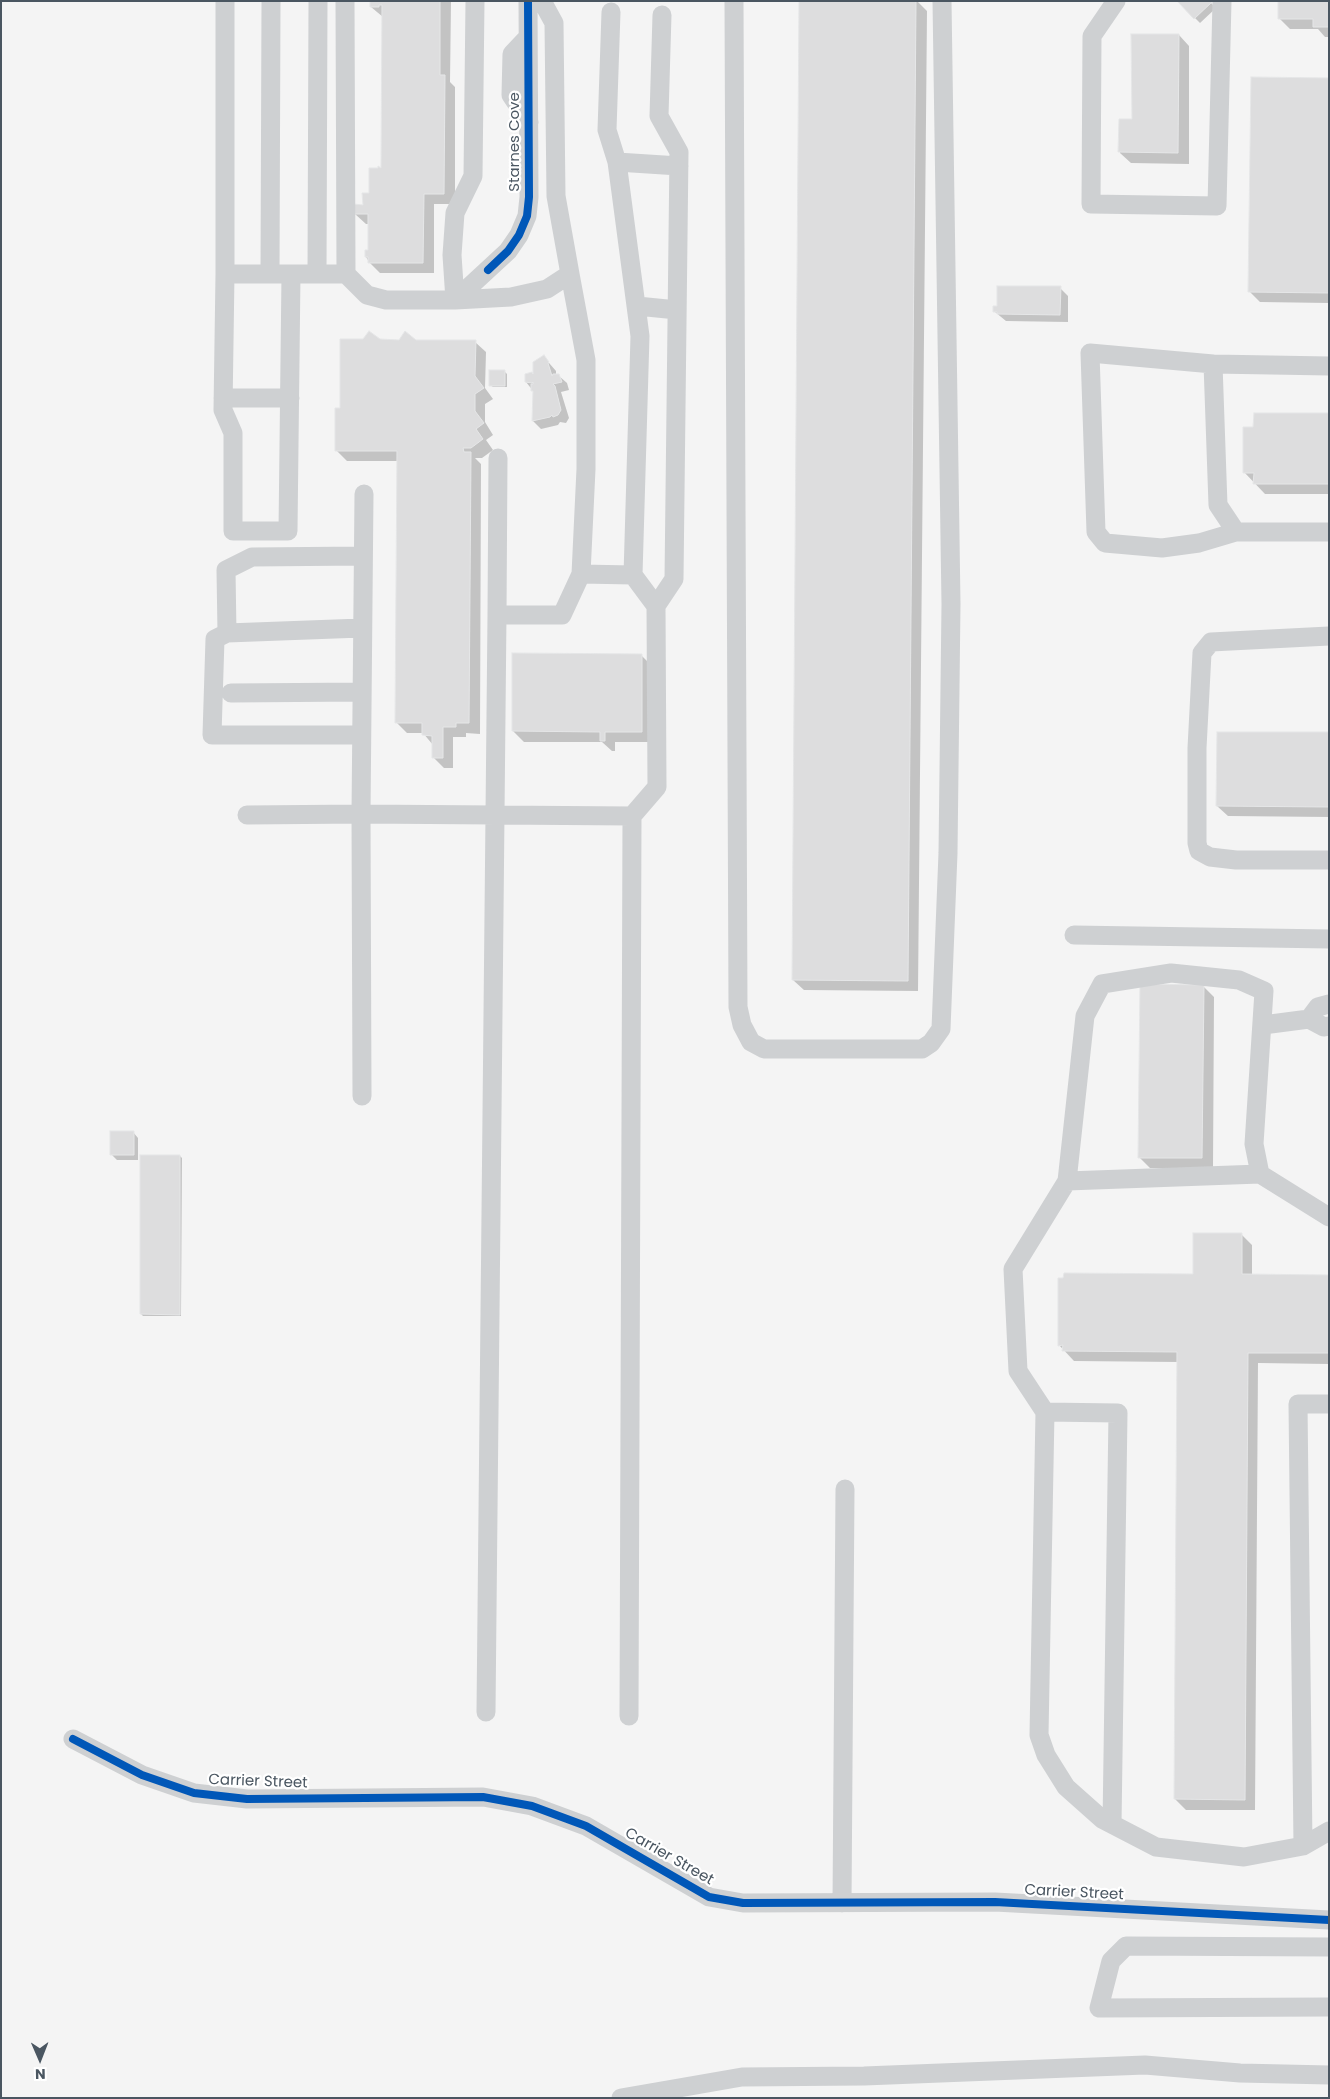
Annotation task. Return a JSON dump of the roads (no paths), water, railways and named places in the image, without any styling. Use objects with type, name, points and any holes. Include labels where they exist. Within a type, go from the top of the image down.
[{"type":"street","points":[[225,1],[222,410],[233,433],[233,531],[288,532],[291,274]]},
{"type":"street","points":[[270,274],[271,1]]},
{"type":"street","points":[[317,274],[318,1]]},
{"type":"street","points":[[345,1],[346,274],[367,295],[386,300],[455,300],[511,296],[547,289],[570,274]]},
{"type":"street","points":[[455,300],[452,255],[454,214],[473,176],[475,1]]},
{"type":"street","name":"Starnes Cove","points":[[455,300],[508,251],[519,235],[527,216],[529,197],[529,122],[541,96],[542,76],[540,56],[528,37],[528,1]]},
{"type":"street","points":[[497,615],[562,615],[581,574],[586,469],[586,360],[556,196],[554,23],[542,1]]},
{"type":"street","points":[[734,1],[738,1008],[742,1025],[751,1042],[764,1049],[922,1049],[931,1043],[941,1029],[948,853],[951,604],[942,1]]},
{"type":"street","points":[[1116,1],[1092,36],[1091,204],[1217,206],[1222,1]]},
{"type":"street","points":[[611,12],[607,130],[617,162],[640,336],[633,575],[656,606]]},
{"type":"street","points":[[629,1716],[632,816],[657,788],[656,606],[674,579],[679,152],[659,116],[662,16]]},
{"type":"street","name":"Starnes Cove","points":[[528,37],[512,54],[511,94],[529,122]]},
{"type":"street","points":[[617,162],[679,166]]},
{"type":"street","points":[[224,274],[346,274]]},
{"type":"street","points":[[637,306],[677,310]]},
{"type":"street","points":[[1329,366],[1213,364],[1090,353],[1096,532],[1105,543],[1162,548],[1199,543],[1236,532],[1329,532]]},
{"type":"street","points":[[1213,364],[1218,504],[1236,532]]},
{"type":"street","points":[[223,398],[290,398]]},
{"type":"street","points":[[486,1712],[498,458]]},
{"type":"street","points":[[362,1096],[361,735],[364,494]]},
{"type":"street","points":[[227,633],[226,570],[252,557],[363,556]]},
{"type":"street","points":[[581,574],[633,575]]},
{"type":"street","points":[[361,735],[212,735],[215,639],[227,633],[362,628]]},
{"type":"street","points":[[1329,636],[1210,642],[1202,653],[1197,748],[1197,835],[1199,851],[1210,856],[1236,860],[1329,860]]},
{"type":"street","points":[[231,693],[362,692]]},
{"type":"street","points":[[247,815],[632,816]]},
{"type":"street","points":[[1074,935],[1329,939]]},
{"type":"street","points":[[1260,1174],[1254,1144],[1264,991],[1239,980],[1171,973],[1102,984],[1085,1016],[1067,1181],[1012,1269],[1018,1371],[1045,1412],[1039,1735],[1046,1755],[1066,1788],[1102,1819],[1156,1848],[1244,1858],[1303,1846],[1329,1831]]},
{"type":"street","points":[[1309,1019],[1318,1007],[1329,1004]]},
{"type":"street","points":[[1263,1025],[1309,1019],[1324,1027],[1329,1026]]},
{"type":"street","points":[[1067,1181],[1260,1174],[1329,1217]]},
{"type":"street","points":[[1303,1846],[1298,1404],[1329,1404]]},
{"type":"street","points":[[1045,1412],[1118,1413],[1112,1824]]},
{"type":"street","points":[[842,1903],[845,1489]]},
{"type":"street","name":"Carrier Street","points":[[73,1739],[142,1775],[194,1793],[246,1799],[483,1797],[532,1806],[586,1826],[709,1897],[743,1903],[995,1902],[1329,1920]]},
{"type":"street","points":[[1329,1947],[1126,1946],[1111,1961],[1099,2008],[1329,2006]]},
{"type":"street","points":[[621,2098],[742,2077],[864,2076],[1145,2065],[1240,2073],[1329,2075]]}]
